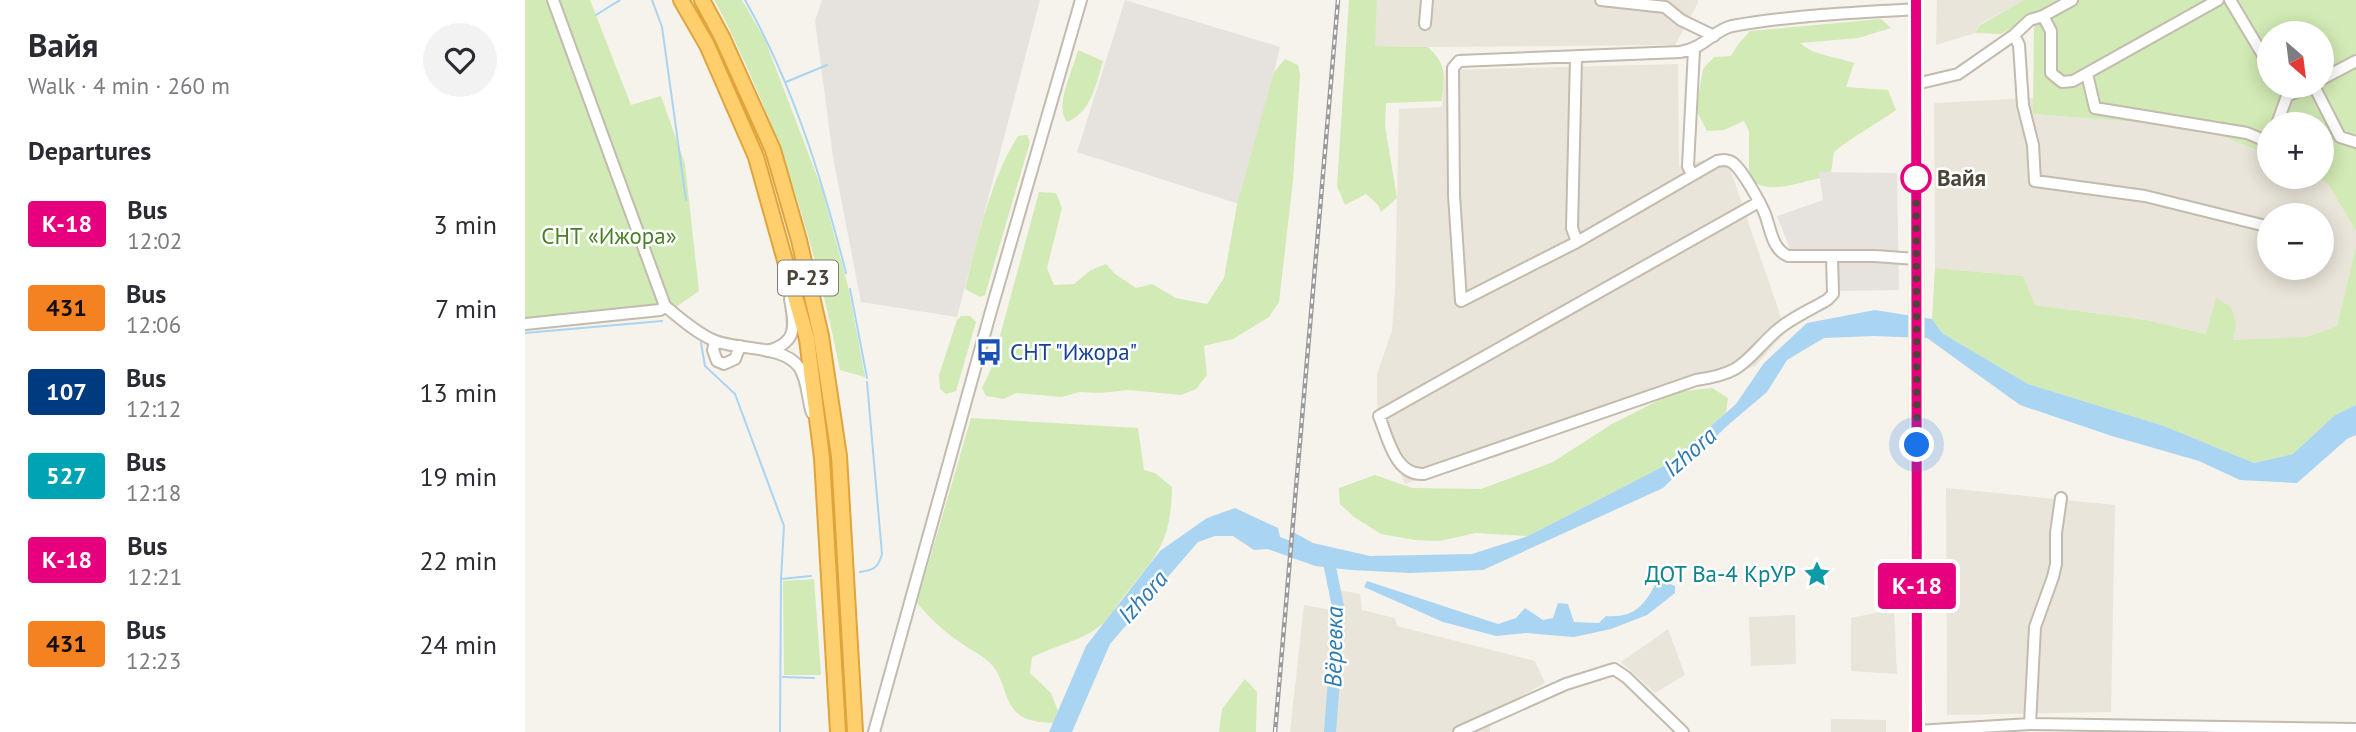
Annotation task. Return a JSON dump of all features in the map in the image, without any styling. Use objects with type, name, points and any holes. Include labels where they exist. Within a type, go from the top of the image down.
[{"type":"highway","name":"Р-23","points":[[681,0],[708,45],[756,158],[807,339],[819,425],[838,732]]},
{"type":"highway","name":"Р-23","points":[[702,0],[722,37],[773,150],[800,240],[821,337],[839,456],[844,575],[856,732]]},
{"type":"main road","points":[[1916,5],[1917,731]]},
{"type":"street","points":[[553,0],[665,306],[695,330],[715,341],[788,357],[798,365],[805,379],[808,401],[819,425]]},
{"type":"street","points":[[874,732],[1081,0]]},
{"type":"street","points":[[1425,24],[1427,0]]},
{"type":"street","points":[[1601,0],[1665,6],[1681,20],[1714,36]]},
{"type":"street","points":[[1916,84],[1958,74],[2014,35],[2030,20],[2072,0]]},
{"type":"street","points":[[2043,16],[2051,31],[2051,73],[2062,82],[2073,81],[2218,0]]},
{"type":"street","points":[[2230,0],[2257,45]]},
{"type":"street","points":[[1916,5],[1728,27],[1694,50],[1576,58],[1459,61],[1453,68],[1454,195],[1461,301],[1577,242],[1717,161],[1726,160],[1734,164],[1759,202],[1775,245],[1781,253],[1788,256],[1916,259]]},
{"type":"street","points":[[2014,35],[2019,45],[2022,105],[2033,145],[2035,181],[2145,196],[2257,224]]},
{"type":"street","points":[[1692,176],[1688,166],[1694,50]]},
{"type":"street","points":[[1576,58],[1572,228],[1577,242]]},
{"type":"street","points":[[2335,72],[2356,61]]},
{"type":"street","points":[[2087,74],[2095,108],[2248,133],[2257,137]]},
{"type":"street","points":[[2319,98],[2340,137],[2356,142]]},
{"type":"street","points":[[1759,202],[1379,416],[1399,464],[1414,475],[1424,474],[1683,384],[1728,374],[1755,354],[1776,331],[1827,300],[1833,293],[1832,256]]},
{"type":"street","points":[[767,351],[785,344],[792,334],[793,317],[789,297],[792,281]]},
{"type":"street","points":[[525,324],[660,310],[665,306]]},
{"type":"street","points":[[715,341],[714,356],[724,364],[735,359],[740,346]]},
{"type":"street","points":[[2030,724],[2035,627],[2053,577],[2061,498]]},
{"type":"street","points":[[1459,732],[1566,684],[1614,669],[1626,677],[1683,732]]},
{"type":"street","points":[[1917,731],[2030,724],[2356,729]]},
{"type":"shaded area","points":[[822,0],[1040,0],[957,317],[861,302],[833,157],[815,21]]},
{"type":"shaded area","points":[[1125,0],[1280,47],[1242,205],[1077,152]]},
{"type":"shaded area","points":[[1377,0],[1698,0],[1698,3],[1675,45],[1428,47],[1374,46]]},
{"type":"shaded area","points":[[1937,0],[2024,0],[1980,24],[1975,33],[1936,45]]},
{"type":"shaded area","points":[[1678,64],[1679,167],[1725,154],[1786,332],[1755,366],[1405,484],[1378,421],[1377,396],[1377,374],[1392,331],[1399,109],[1442,107],[1445,70]]},
{"type":"shaded area","points":[[2033,98],[2034,114],[2198,127],[2257,150],[2257,189],[2331,189],[2356,231],[2356,246],[2337,326],[2306,337],[2236,341],[2146,320],[2035,305],[2023,276],[1935,268],[1934,103]]},
{"type":"shaded area","points":[[1819,172],[1897,173],[1899,290],[1839,291],[1833,250],[1790,249],[1777,216],[1823,200]]},
{"type":"shaded area","points":[[1946,488],[2115,505],[2111,712],[1947,715]]},
{"type":"shaded area","points":[[1333,589],[1360,594],[1362,610],[1395,618],[1397,626],[1535,661],[1545,683],[1490,714],[1490,732],[1290,732],[1304,605],[1332,610]]},
{"type":"shaded area","points":[[1894,609],[1897,674],[1851,671],[1851,618]]},
{"type":"shaded area","points":[[1795,615],[1796,664],[1751,666],[1749,617]]},
{"type":"shaded area","points":[[1668,629],[1685,675],[1655,693],[1621,662]]},
{"type":"shaded area","points":[[1831,719],[1886,720],[1886,732],[1831,732]]},
{"type":"green space","name":"СНТ «Ижора»","points":[[525,0],[590,0],[631,105],[661,96],[685,164],[699,291],[663,316],[525,329]]},
{"type":"green space","points":[[714,0],[742,0],[765,40],[822,189],[848,286],[865,377],[840,370],[813,252],[789,175],[761,100]]},
{"type":"green space","points":[[1349,0],[1377,0],[1375,46],[1428,47],[1439,60],[1443,71],[1442,101],[1386,103],[1385,126],[1397,198],[1381,212],[1378,205],[1366,194],[1345,205],[1337,186]]},
{"type":"green space","points":[[2024,0],[2356,0],[2356,231],[2331,189],[2334,189],[2334,112],[2257,112],[2257,150],[2198,127],[2033,114],[2034,15],[2001,34],[1975,33],[1980,25]]},
{"type":"green space","points":[[1881,19],[1891,28],[1858,38],[1800,43],[1818,53],[1854,63],[1846,87],[1888,90],[1896,110],[1834,152],[1831,172],[1819,172],[1820,178],[1793,185],[1764,186],[1749,177],[1749,131],[1744,121],[1724,130],[1707,131],[1696,110],[1703,69],[1714,57],[1731,56],[1750,31]]},
{"type":"green space","points":[[1078,50],[1103,61],[1087,105],[1067,122],[1063,97]]},
{"type":"green space","points":[[1285,59],[1298,65],[1300,75],[1293,181],[1279,302],[1269,317],[1233,339],[1204,346],[1207,375],[1196,389],[1181,395],[1129,390],[1080,392],[1062,397],[1016,393],[1004,399],[986,396],[982,388],[991,369],[1039,192],[1056,193],[1062,208],[1047,268],[1054,285],[1074,284],[1091,270],[1106,264],[1115,274],[1136,288],[1152,284],[1176,298],[1207,304],[1224,278],[1237,205],[1274,72]]},
{"type":"green space","points":[[1027,135],[1030,142],[985,295],[980,297],[965,289],[980,230],[1008,153],[1018,136]]},
{"type":"green space","points":[[2356,246],[2356,405],[2335,415],[2293,454],[2254,463],[2164,426],[2028,384],[1942,333],[1932,319],[1935,268],[2023,276],[2035,305],[2146,320],[2206,334],[2216,298],[2231,307],[2236,323],[2233,340],[2306,337],[2337,326]]},
{"type":"green space","points":[[961,316],[970,316],[976,322],[956,391],[946,394],[940,389],[939,375],[957,320]]},
{"type":"green space","points":[[1712,388],[1728,398],[1726,413],[1668,464],[1528,536],[1476,533],[1439,541],[1415,540],[1381,534],[1354,517],[1340,504],[1339,488],[1375,475],[1412,488],[1481,489],[1553,462],[1612,424],[1675,392]]},
{"type":"green space","points":[[971,418],[1138,428],[1144,470],[1155,473],[1172,487],[1169,522],[1160,547],[1107,620],[1084,636],[1032,657],[1030,673],[1051,693],[1058,711],[1053,723],[1029,719],[1015,711],[992,665],[949,634],[917,603]]},
{"type":"green space","points":[[814,579],[821,675],[784,675],[783,581]]},
{"type":"green space","points":[[1245,679],[1257,692],[1256,732],[1219,732],[1222,709]]},
{"type":"water","name":"Izhora","points":[[1875,310],[1932,319],[1942,333],[2028,384],[2164,426],[2254,463],[2293,454],[2335,415],[2356,405],[2356,435],[2347,439],[2297,483],[2240,480],[2199,461],[2112,436],[2020,405],[1927,338],[1824,338],[1787,360],[1767,392],[1728,425],[1663,488],[1483,570],[1410,573],[1351,570],[1315,566],[1268,549],[1254,550],[1233,536],[1215,536],[1198,542],[1110,644],[1072,732],[1049,732],[1086,646],[1160,551],[1207,518],[1235,508],[1278,528],[1280,537],[1291,541],[1293,532],[1313,543],[1370,556],[1472,554],[1528,536],[1668,464],[1736,404],[1764,363],[1807,323]]},
{"type":"water","points":[[1367,581],[1498,624],[1516,618],[1525,608],[1543,620],[1553,618],[1558,603],[1568,604],[1574,622],[1599,623],[1606,616],[1623,615],[1636,610],[1655,585],[1665,582],[1675,586],[1675,593],[1647,615],[1611,629],[1574,637],[1526,633],[1496,636],[1443,622],[1364,587]]},
{"type":"waterway","points":[[596,15],[620,0]]},
{"type":"waterway","points":[[652,0],[662,27],[686,200]]},
{"type":"waterway","points":[[745,0],[792,99],[827,202],[846,273]]},
{"type":"waterway","points":[[786,82],[827,65]]},
{"type":"waterway","points":[[850,289],[867,378]]},
{"type":"waterway","points":[[525,333],[662,321]]},
{"type":"waterway","points":[[701,343],[705,366],[735,394],[784,526],[781,579]]},
{"type":"waterway","points":[[860,572],[875,568],[882,554],[867,382]]},
{"type":"waterway","name":"Вёревка","points":[[1329,562],[1339,612],[1330,732]]},
{"type":"waterway","points":[[780,732],[781,579],[811,576]]},
{"type":"waterway","points":[[783,677],[814,678]]},
{"type":"railway","points":[[1275,732],[1338,0]]},
{"type":"bus line","name":"К-18","points":[[1916,0],[1917,732]]},
{"type":"place","name":"Вайя","points":[[1916,178]]},
{"type":"place","name":"СНТ \"Ижора\"","points":[[989,352]]},
{"type":"place","name":"ДОТ Ва-4 КрУР","points":[[1817,574]]},
{"type":"route","points":[[1916,178],[1917,445]]}]
